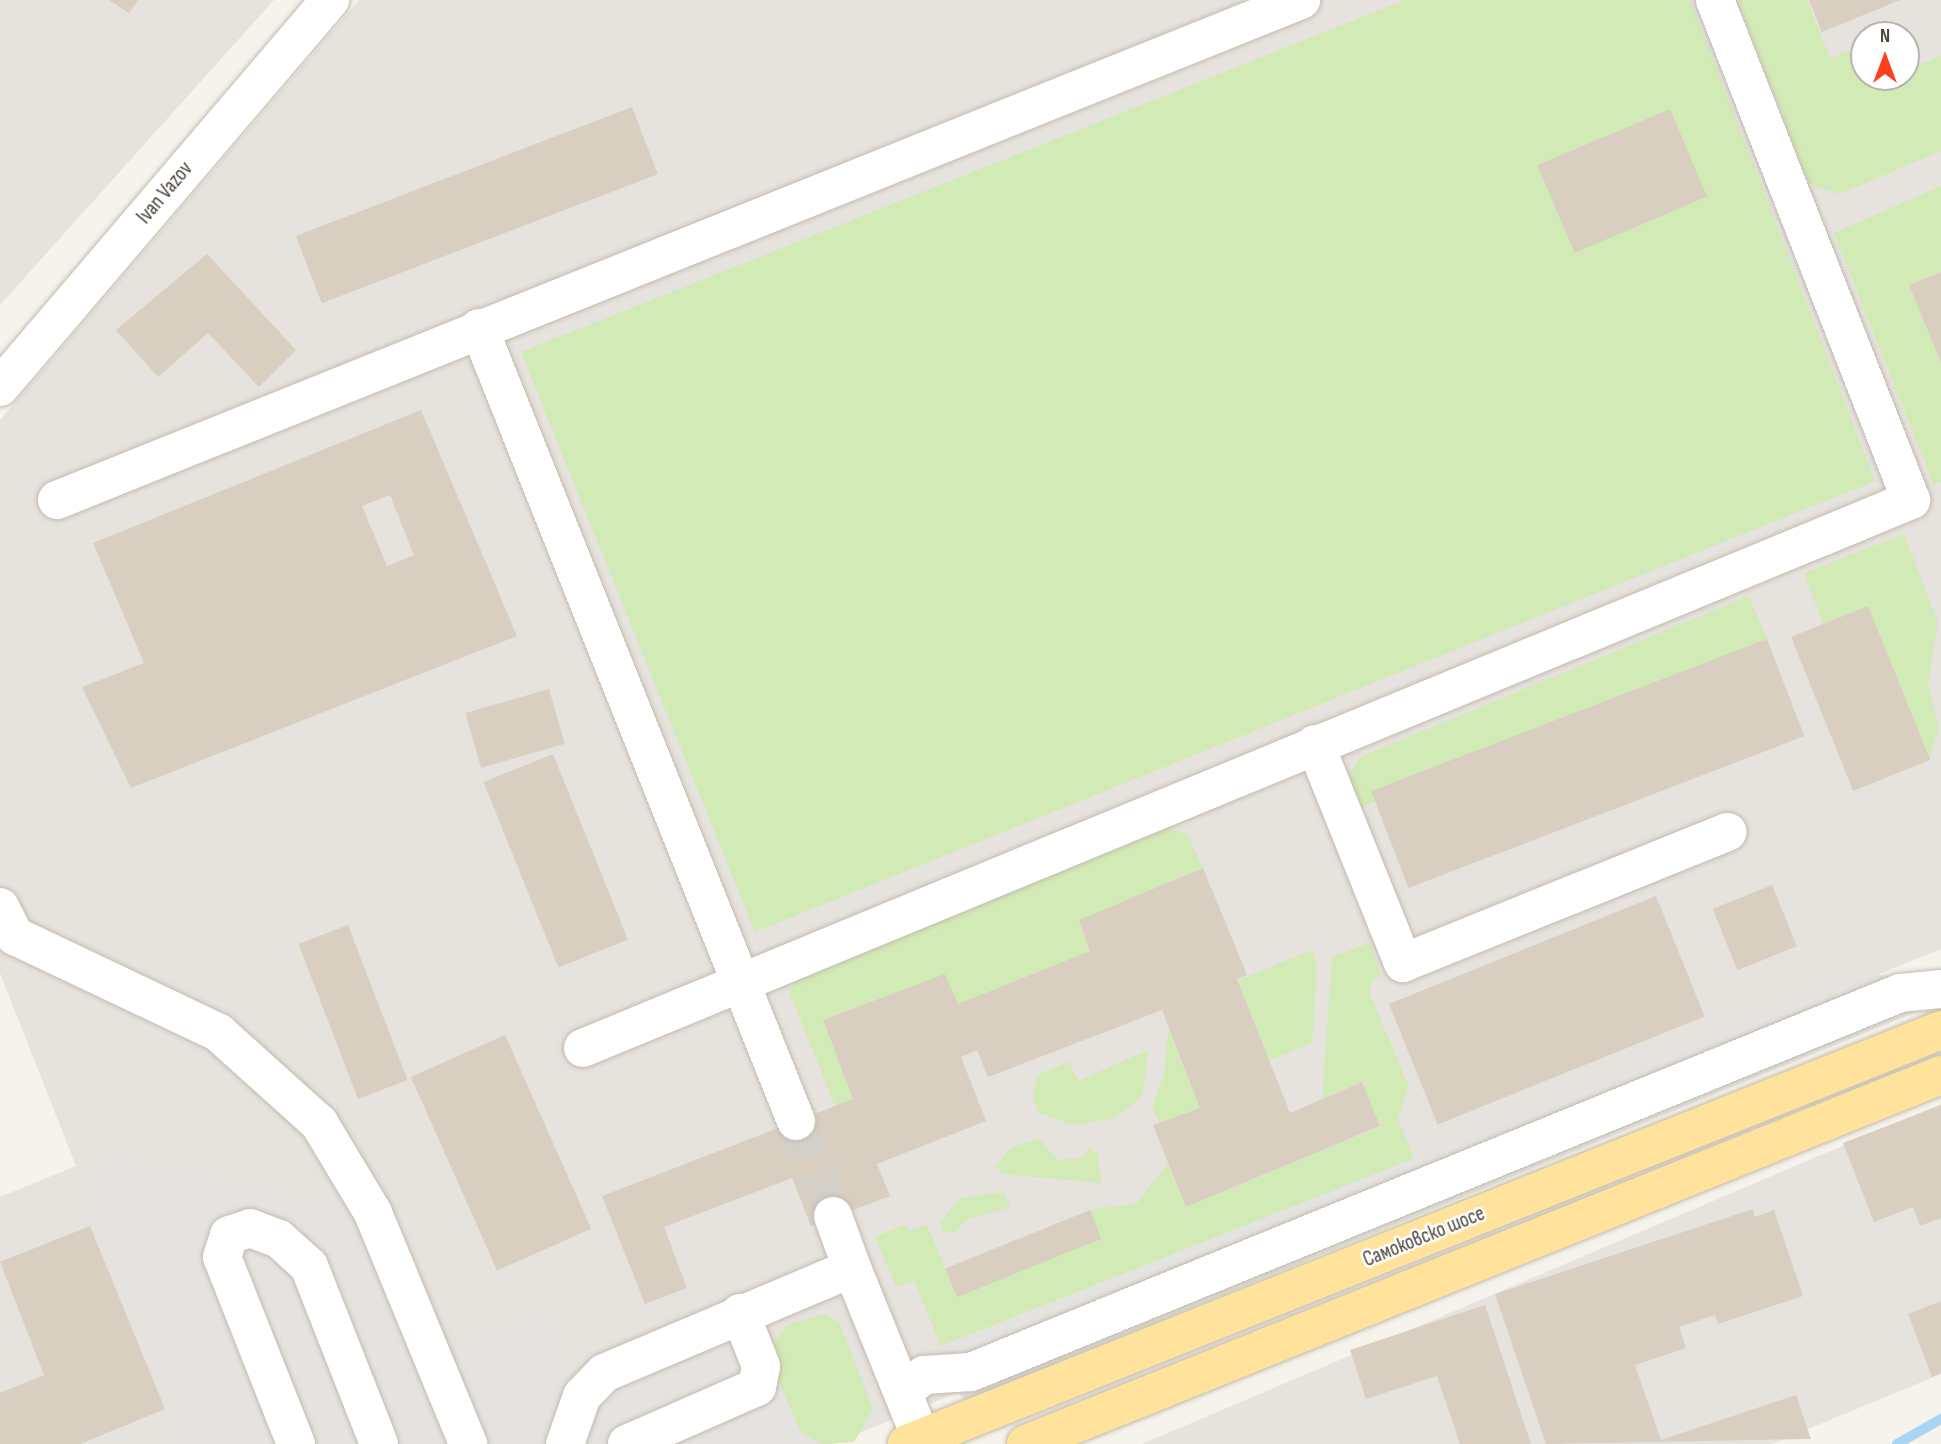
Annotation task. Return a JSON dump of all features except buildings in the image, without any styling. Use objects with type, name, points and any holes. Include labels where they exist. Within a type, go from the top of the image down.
[{"type":"main road","name":"Самоковско шосе","points":[[914,1441],[1941,1030]]},
{"type":"main road","name":"Самоковско шосе","points":[[1026,1444],[1941,1075]]},
{"type":"street","name":"Ivan Vazov","points":[[0,387],[330,0]]},
{"type":"street","points":[[57,500],[479,328],[1301,0]]},
{"type":"street","points":[[583,1048],[741,979],[1911,500],[1715,0]]},
{"type":"street","points":[[479,328],[796,1121]]},
{"type":"street","points":[[1315,744],[1403,963],[1728,832]]},
{"type":"street","points":[[0,907],[15,936],[219,1032],[319,1124],[373,1213],[468,1444]]},
{"type":"street","points":[[903,1392],[923,1375],[971,1372],[1900,993],[1941,989]]},
{"type":"street","points":[[1797,1035],[1817,1062],[1842,1070]]},
{"type":"street","points":[[833,1216],[903,1392],[914,1441]]},
{"type":"street","points":[[296,1444],[222,1257],[229,1235],[250,1228],[279,1239],[309,1266],[379,1444]]},
{"type":"street","points":[[565,1444],[582,1396],[604,1373],[740,1313],[852,1268]]},
{"type":"street","points":[[626,1444],[757,1387],[761,1366],[740,1313]]},
{"type":"shaded area","points":[[0,0],[274,0],[0,305]]},
{"type":"shaded area","points":[[359,0],[1941,0],[1941,949],[1877,975],[1889,1007],[833,1444],[0,1444],[0,1197],[76,1166],[0,973],[0,420]]},
{"type":"shaded area","points":[[1876,975],[1941,978],[1941,1002],[963,1401],[941,1346]]},
{"type":"shaded area","points":[[1941,1104],[1941,1374],[1772,1444],[1142,1444]]},
{"type":"shaded area","points":[[114,1166],[357,1218],[430,1366],[542,1323],[568,1386],[546,1444],[191,1444],[101,1228]]},
{"type":"shaded area","points":[[756,1327],[805,1444],[582,1444],[599,1398]]},
{"type":"green space","points":[[1405,0],[1690,0],[1875,481],[755,932],[521,352]]},
{"type":"green space","points":[[1738,0],[1807,0],[1830,58],[1850,50],[1850,91],[1920,91],[1920,64],[1941,56],[1941,151],[1840,194],[1809,184]]},
{"type":"green space","points":[[1941,186],[1941,272],[1909,285],[1941,363],[1941,482],[1934,485],[1834,233]]},
{"type":"green space","points":[[1904,534],[1938,622],[1928,687],[1939,727],[1929,760],[1868,606],[1823,624],[1804,573]]},
{"type":"green space","points":[[1749,596],[1767,639],[1359,808],[1348,777],[1360,757]]},
{"type":"green space","points":[[1166,828],[1187,834],[1203,868],[1079,920],[1090,951],[958,1004],[823,1021],[853,1099],[835,1106],[790,993],[798,974]]},
{"type":"green space","points":[[1369,943],[1381,975],[1371,982],[1370,994],[1409,1087],[1398,1119],[1414,1159],[941,1346],[914,1281],[896,1287],[875,1237],[906,1224],[909,1231],[927,1225],[957,1296],[1101,1239],[1090,1210],[1137,1203],[1168,1163],[1186,1207],[1380,1127],[1362,1082],[1322,1099],[1332,957]]},
{"type":"green space","points":[[1312,950],[1317,965],[1312,1043],[1269,1060],[1238,980]]},
{"type":"green space","points":[[1169,1025],[1200,1108],[1159,1123],[1152,1107],[1164,1075]]},
{"type":"green space","points":[[1148,1050],[1143,1095],[1116,1118],[1073,1125],[1039,1113],[1033,1098],[1037,1075],[1069,1062],[1078,1081]]},
{"type":"green space","points":[[1038,1138],[1058,1160],[1082,1158],[1090,1147],[1098,1155],[1101,1183],[1003,1174],[995,1166],[1011,1148]]},
{"type":"green space","points":[[1004,1192],[1010,1207],[967,1220],[954,1233],[943,1232],[940,1223],[960,1198]]},
{"type":"green space","points":[[823,1314],[839,1322],[873,1409],[854,1442],[823,1444],[801,1433],[772,1367],[776,1339],[788,1324]]},
{"type":"waterway","points":[[1897,1444],[1941,1419]]},
{"type":"tunnel","points":[[796,1121],[833,1216]]}]
